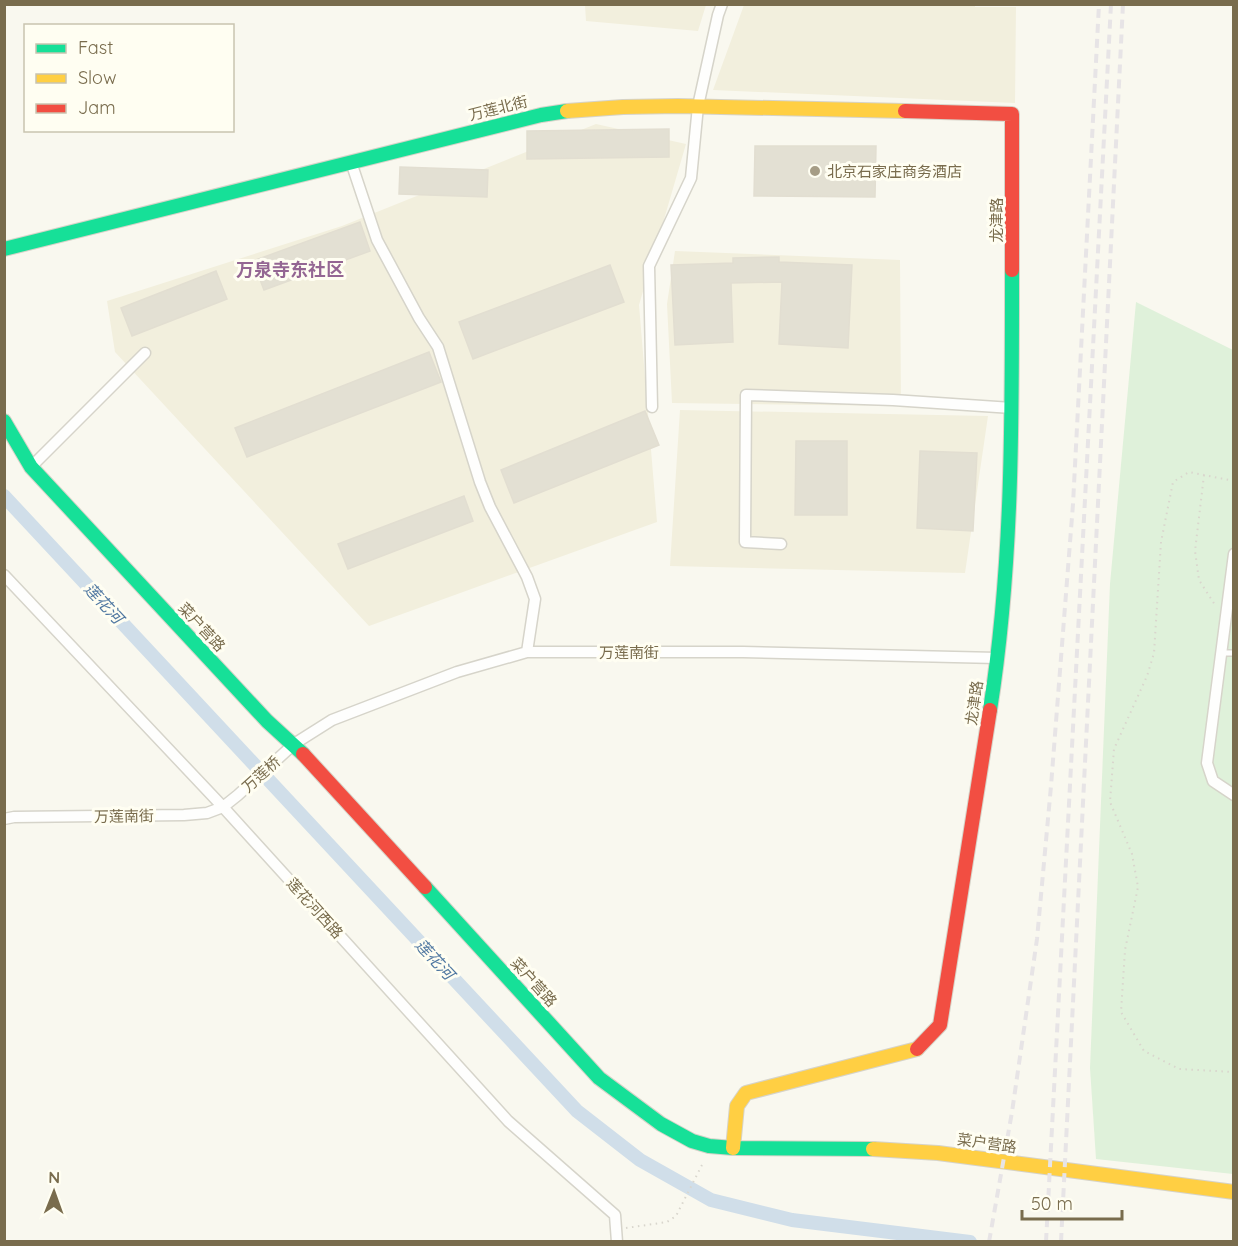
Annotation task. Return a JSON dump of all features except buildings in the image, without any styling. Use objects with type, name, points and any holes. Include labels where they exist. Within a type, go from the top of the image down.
[{"type":"street","points":[[652,407],[649,266],[691,178],[698,106],[722,4]]},
{"type":"street","name":"万莲北街","points":[[4,249],[567,110],[597,107],[698,106],[1012,114]]},
{"type":"street","name":"龙津路","points":[[733,1148],[737,1106],[746,1093],[919,1049],[940,1025],[947,992],[997,658],[1004,592],[1012,408],[1012,114]]},
{"type":"street","points":[[351,162],[377,240],[419,318],[438,347],[480,482],[490,507],[527,577],[535,599],[527,652]]},
{"type":"street","points":[[31,467],[145,353]]},
{"type":"street","points":[[781,544],[745,542],[746,395],[893,400],[1012,408]]},
{"type":"street","name":"菜户营路","points":[[4,421],[31,467],[267,721],[294,744],[599,1078],[660,1124],[692,1141],[709,1146],[880,1149],[938,1153],[1233,1192]]},
{"type":"street","points":[[1233,554],[1207,763],[1213,781],[1233,795]]},
{"type":"street","name":"莲花河西路","points":[[4,575],[223,807],[508,1121],[615,1215],[618,1242]]},
{"type":"street","name":"万莲南街","points":[[284,754],[294,744],[332,720],[457,672],[527,652],[743,652],[997,658]]},
{"type":"street","name":"万莲桥","points":[[238,795],[284,754]]},
{"type":"street","name":"万莲南街","points":[[4,819],[207,813],[223,807],[238,795]]},
{"type":"lane","points":[[1221,653],[1233,653]]},
{"type":"path","points":[[1233,481],[1189,472],[1173,482],[1161,542],[1154,653],[1147,676],[1114,749],[1110,802],[1132,854],[1138,887],[1125,950],[1121,1012],[1144,1052],[1179,1070],[1233,1072]]},
{"type":"path","points":[[1204,475],[1195,550],[1198,580],[1225,620]]},
{"type":"path","points":[[617,1229],[667,1222],[676,1216],[700,1171]]},
{"type":"shaded area","points":[[585,4],[706,5],[698,31],[586,21]]},
{"type":"shaded area","points":[[975,4],[975,7],[1016,7],[1015,103],[713,90],[744,5]]},
{"type":"shaded area","points":[[596,124],[686,144],[639,305],[657,522],[369,626],[115,352],[107,301],[342,226]]},
{"type":"shaded area","points":[[675,251],[900,260],[901,406],[672,403],[667,304]]},
{"type":"shaded area","points":[[680,410],[988,416],[965,573],[670,566]]},
{"type":"green space","points":[[1136,302],[1233,350],[1233,1174],[1096,1159],[1090,1068],[1110,584]]},
{"type":"waterway","name":"莲花河","points":[[4,496],[577,1111],[640,1160],[711,1200],[792,1220],[970,1242]]},
{"type":"waterway","name":"莲花河","points":[[934,1242],[935,1237]]},
{"type":"railway","points":[[989,1242],[1012,1112],[1037,939],[1051,786],[1073,504],[1099,4]]},
{"type":"railway","points":[[1046,1242],[1111,4]]},
{"type":"railway","points":[[1061,1242],[1123,4]]},
{"type":"traffic: fast","points":[[4,249],[541,115],[567,111]]},
{"type":"traffic: fast","points":[[990,710],[1003,601],[1010,490],[1012,270]]},
{"type":"traffic: fast","points":[[4,421],[31,467],[267,721],[303,754]]},
{"type":"traffic: fast","points":[[425,887],[599,1078],[661,1124],[692,1141],[709,1146],[873,1149]]},
{"type":"traffic: slow","points":[[567,111],[678,106],[905,111]]},
{"type":"traffic: slow","points":[[733,1148],[737,1106],[746,1093],[917,1049]]},
{"type":"traffic: slow","points":[[873,1149],[938,1153],[1234,1192]]},
{"type":"traffic: jam","points":[[905,111],[1012,114],[1012,270]]},
{"type":"traffic: jam","points":[[917,1049],[940,1025],[990,710]]},
{"type":"traffic: jam","points":[[303,754],[425,887]]},
{"type":"place","name":"北京石家庄商务酒店","points":[[815,171]]},
{"type":"district","name":"万泉寺东社区","points":[[290,269]]}]
